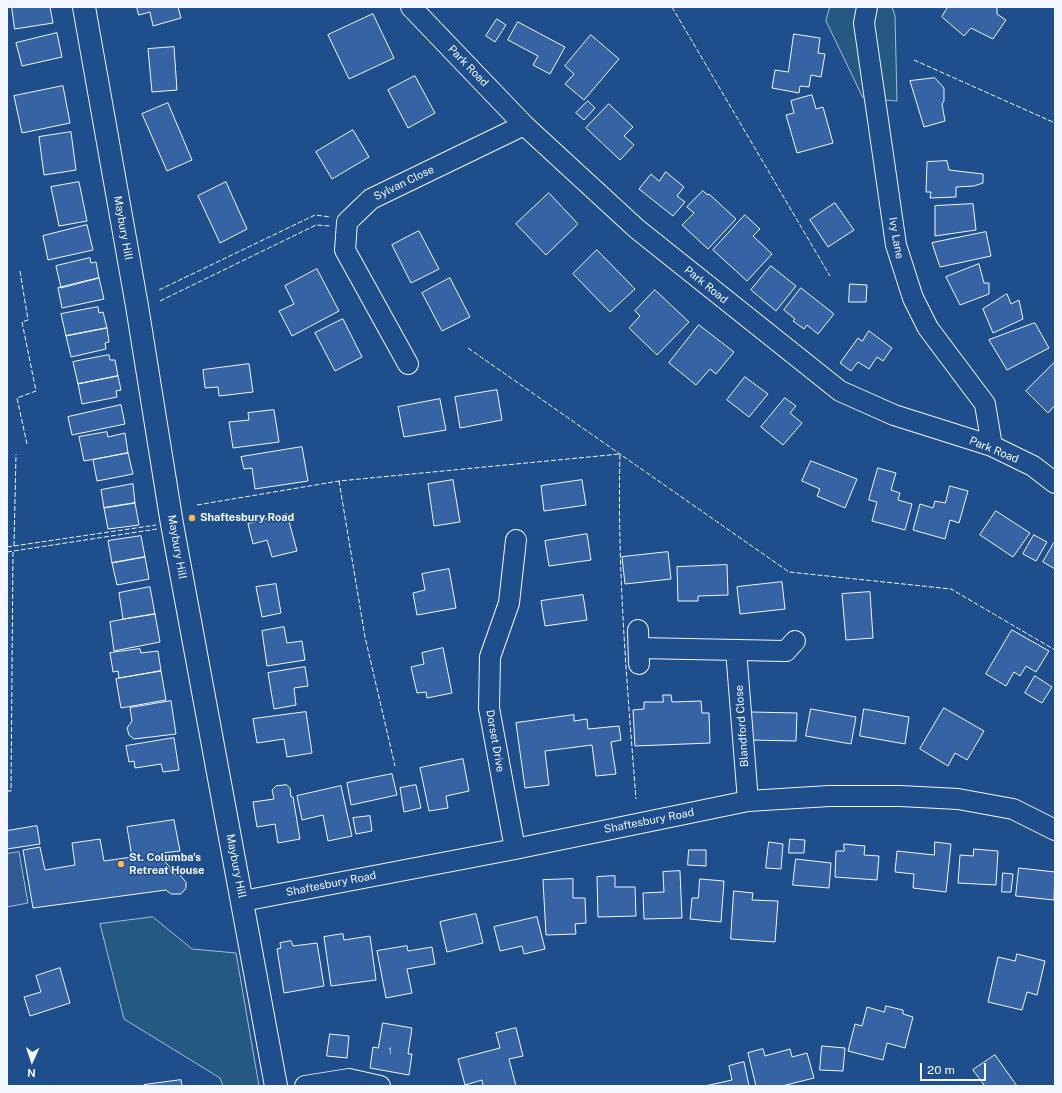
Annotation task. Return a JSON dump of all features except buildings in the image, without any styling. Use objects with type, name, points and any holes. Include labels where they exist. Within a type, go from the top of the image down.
[{"type":"street","name":"Maybury Hill","points":[[84,7],[137,306],[172,524],[243,901],[276,1086]]},
{"type":"street","name":"Park Road","points":[[411,7],[524,125],[637,228],[840,391],[894,415],[992,446],[1033,466],[1055,483]]},
{"type":"street","name":"Ivy Lane","points":[[867,7],[864,23],[896,245],[902,267],[913,298],[928,328],[985,404],[992,446]]},
{"type":"street","name":"Sylvan Close","points":[[408,364],[345,250],[347,222],[371,199],[524,125]]},
{"type":"street","name":"Dorset Drive","points":[[515,848],[489,708],[490,657],[509,603],[516,540]]},
{"type":"street","points":[[639,647],[786,651],[795,641]]},
{"type":"street","name":"Blandford Close","points":[[736,650],[748,801]]},
{"type":"street","name":"Shaftesbury Road","points":[[243,901],[748,801],[837,796],[900,796],[958,799],[1013,809],[1055,830]]},
{"type":"street","points":[[304,1086],[349,1079],[380,1086]]},
{"type":"shaded area","points":[[830,7],[892,7],[895,16],[897,101],[863,98],[826,21]]},
{"type":"shaded area","points":[[19,852],[28,903],[7,907],[7,854]]},
{"type":"shaded area","points":[[153,917],[192,949],[236,953],[259,1086],[223,1086],[220,1078],[124,1019],[100,924]]},
{"type":"fence","points":[[672,7],[830,276]]},
{"type":"fence","points":[[914,60],[1055,123]]},
{"type":"fence","points":[[159,290],[315,215],[331,217]]},
{"type":"fence","points":[[160,301],[316,225],[330,226]]},
{"type":"fence","points":[[20,271],[28,320],[22,322],[36,391],[17,398],[27,444]]},
{"type":"fence","points":[[468,348],[789,572],[951,589],[1055,650]]},
{"type":"fence","points":[[14,546],[16,454]]},
{"type":"fence","points":[[197,505],[339,481],[620,454],[619,497],[621,583],[636,799]]},
{"type":"fence","points":[[339,481],[365,637],[395,766]]},
{"type":"fence","points":[[7,547],[156,525]]},
{"type":"fence","points":[[7,552],[157,529]]},
{"type":"fence","points":[[7,791],[11,791],[13,551]]},
{"type":"place","name":"Shaftesbury Road","points":[[192,518]]},
{"type":"place","name":"St. Columba's Retreat House","points":[[121,864]]}]
